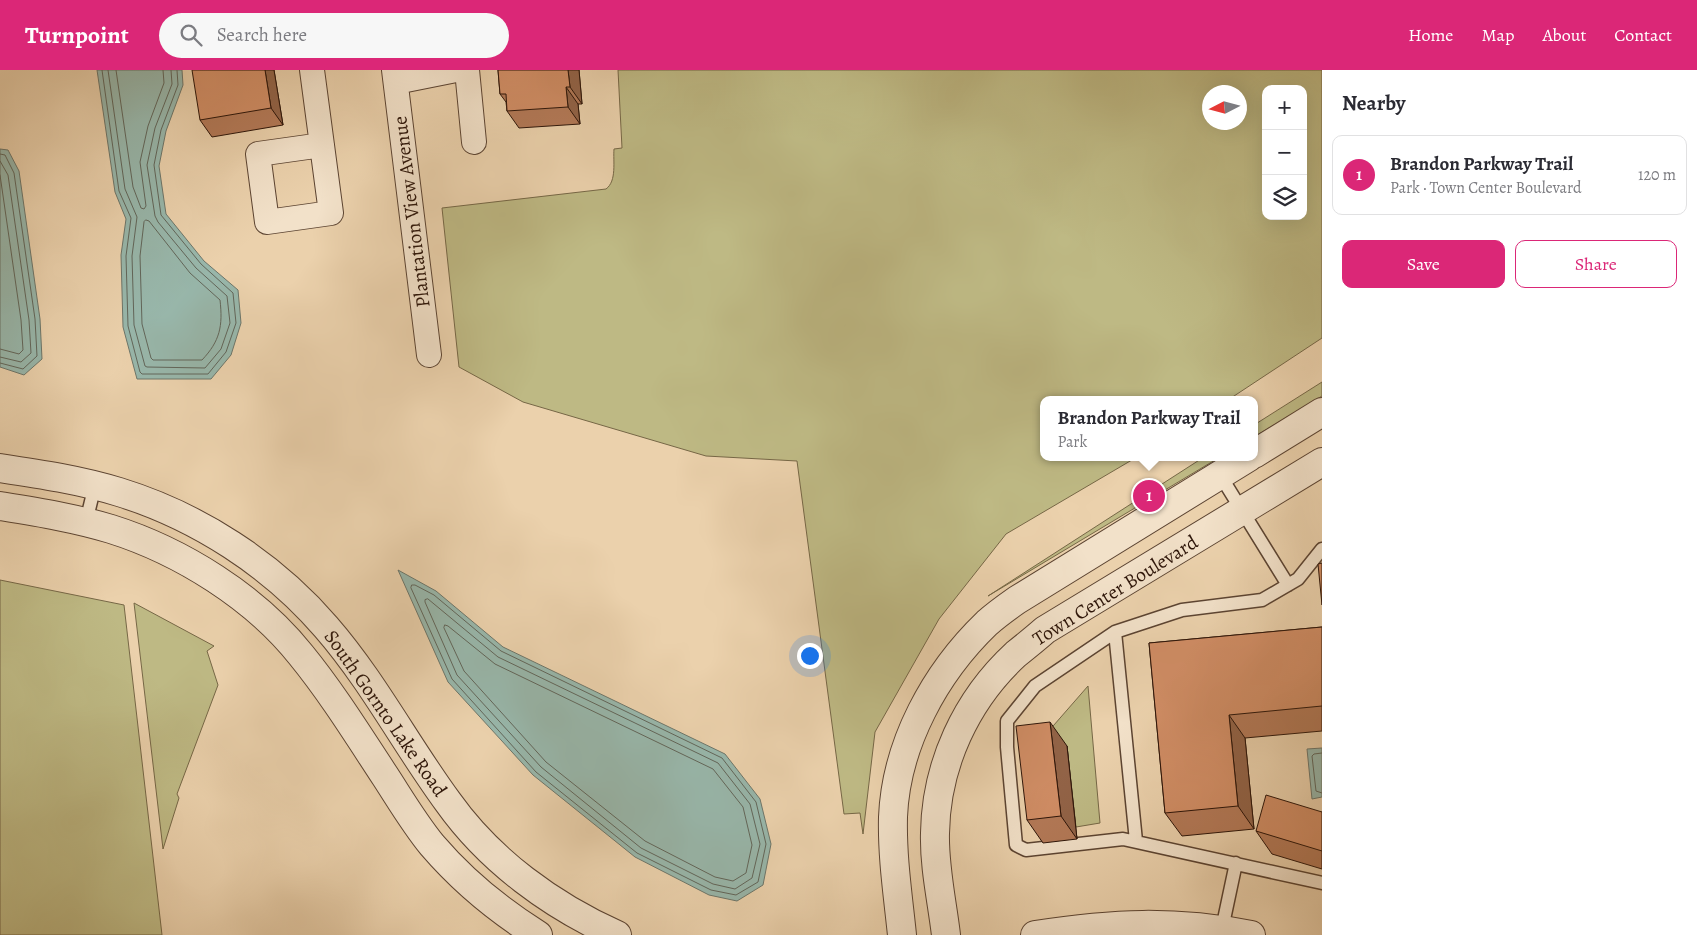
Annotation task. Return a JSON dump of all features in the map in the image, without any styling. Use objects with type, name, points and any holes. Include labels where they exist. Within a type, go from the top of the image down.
[{"type":"street","points":[[312,70],[322,146]]},
{"type":"street","points":[[395,76],[456,70]]},
{"type":"street","points":[[467,70],[474,142]]},
{"type":"street","name":"Plantation View Avenue","points":[[395,76],[428,355]]},
{"type":"street","points":[[1258,452],[1322,412]]},
{"type":"street","points":[[902,935],[893,844],[896,788],[919,716],[944,675],[966,646],[988,622],[1017,600],[1242,461]]},
{"type":"street","name":"Town Center Boulevard","points":[[946,935],[936,862],[936,807],[942,776],[953,744],[968,713],[990,683],[1015,655],[1045,630],[1322,462]]},
{"type":"street","name":"South Gornto Lake Road","points":[[0,468],[95,485],[148,502],[214,534],[238,549],[286,586],[325,625],[347,653],[448,803],[482,842],[507,866],[545,896],[588,922],[617,935]]},
{"type":"street","name":"South Gornto Lake Road","points":[[0,506],[86,522],[136,538],[184,560],[225,586],[279,631],[300,653],[323,684],[412,818],[432,844],[474,888],[518,923],[538,935]]},
{"type":"street","points":[[1035,935],[1083,928],[1145,924],[1192,926],[1251,935]]},
{"type":"lane","points":[[1220,475],[1288,585]]},
{"type":"lane","points":[[86,522],[95,485]]},
{"type":"lane","points":[[1322,549],[1298,579],[1262,600],[1182,610],[1115,632],[1035,686],[1007,721],[1007,747],[1016,845],[1026,850],[1123,839],[1322,883]]},
{"type":"lane","points":[[1115,632],[1136,841]]},
{"type":"lane","points":[[1222,930],[1236,864]]},
{"type":"shaded area","points":[[618,70],[1322,70],[1322,338],[1234,396],[1040,396],[1040,461],[1130,461],[1006,534],[939,619],[875,732],[863,834],[860,813],[844,814],[797,461],[706,456],[523,402],[459,367],[442,208],[606,189],[612,181],[614,149],[622,148]]},
{"type":"shaded area","points":[[1322,382],[1322,396],[1258,435],[1258,422]]},
{"type":"shaded area","points":[[1198,461],[1213,461],[988,596]]},
{"type":"shaded area","points":[[0,580],[124,605],[162,935],[0,935]]},
{"type":"shaded area","points":[[134,603],[214,646],[207,651],[218,685],[177,794],[179,798],[163,849]]},
{"type":"shaded area","points":[[1088,686],[1100,823],[1076,827],[1067,746],[1033,749]]},
{"type":"water","points":[[97,70],[182,70],[183,85],[166,131],[159,166],[166,214],[204,261],[238,290],[241,323],[231,355],[211,379],[137,379],[123,327],[121,255],[126,219],[115,192]]},
{"type":"water","points":[[0,149],[8,150],[19,171],[40,319],[42,359],[24,375],[0,367]]},
{"type":"water","points":[[398,570],[436,591],[503,647],[725,754],[760,799],[771,844],[763,885],[737,901],[709,895],[635,857],[533,775],[448,682]]},
{"type":"water","points":[[1322,748],[1322,797],[1312,799],[1307,749]]},
{"type":"building","points":[[192,70],[265,70],[271,108],[200,120]]},
{"type":"building","points":[[498,70],[568,70],[570,87],[566,87],[568,107],[507,111],[506,94],[500,94]]},
{"type":"building","points":[[1322,563],[1322,605],[1318,564]]},
{"type":"building","points":[[1322,627],[1322,706],[1229,715],[1238,806],[1165,813],[1149,643]]},
{"type":"building","points":[[1050,722],[1061,816],[1027,820],[1016,726]]},
{"type":"building","points":[[1266,795],[1322,812],[1322,851],[1256,831]]},
{"type":"place","name":"Brandon Parkway Trail","points":[[1149,496]]}]
